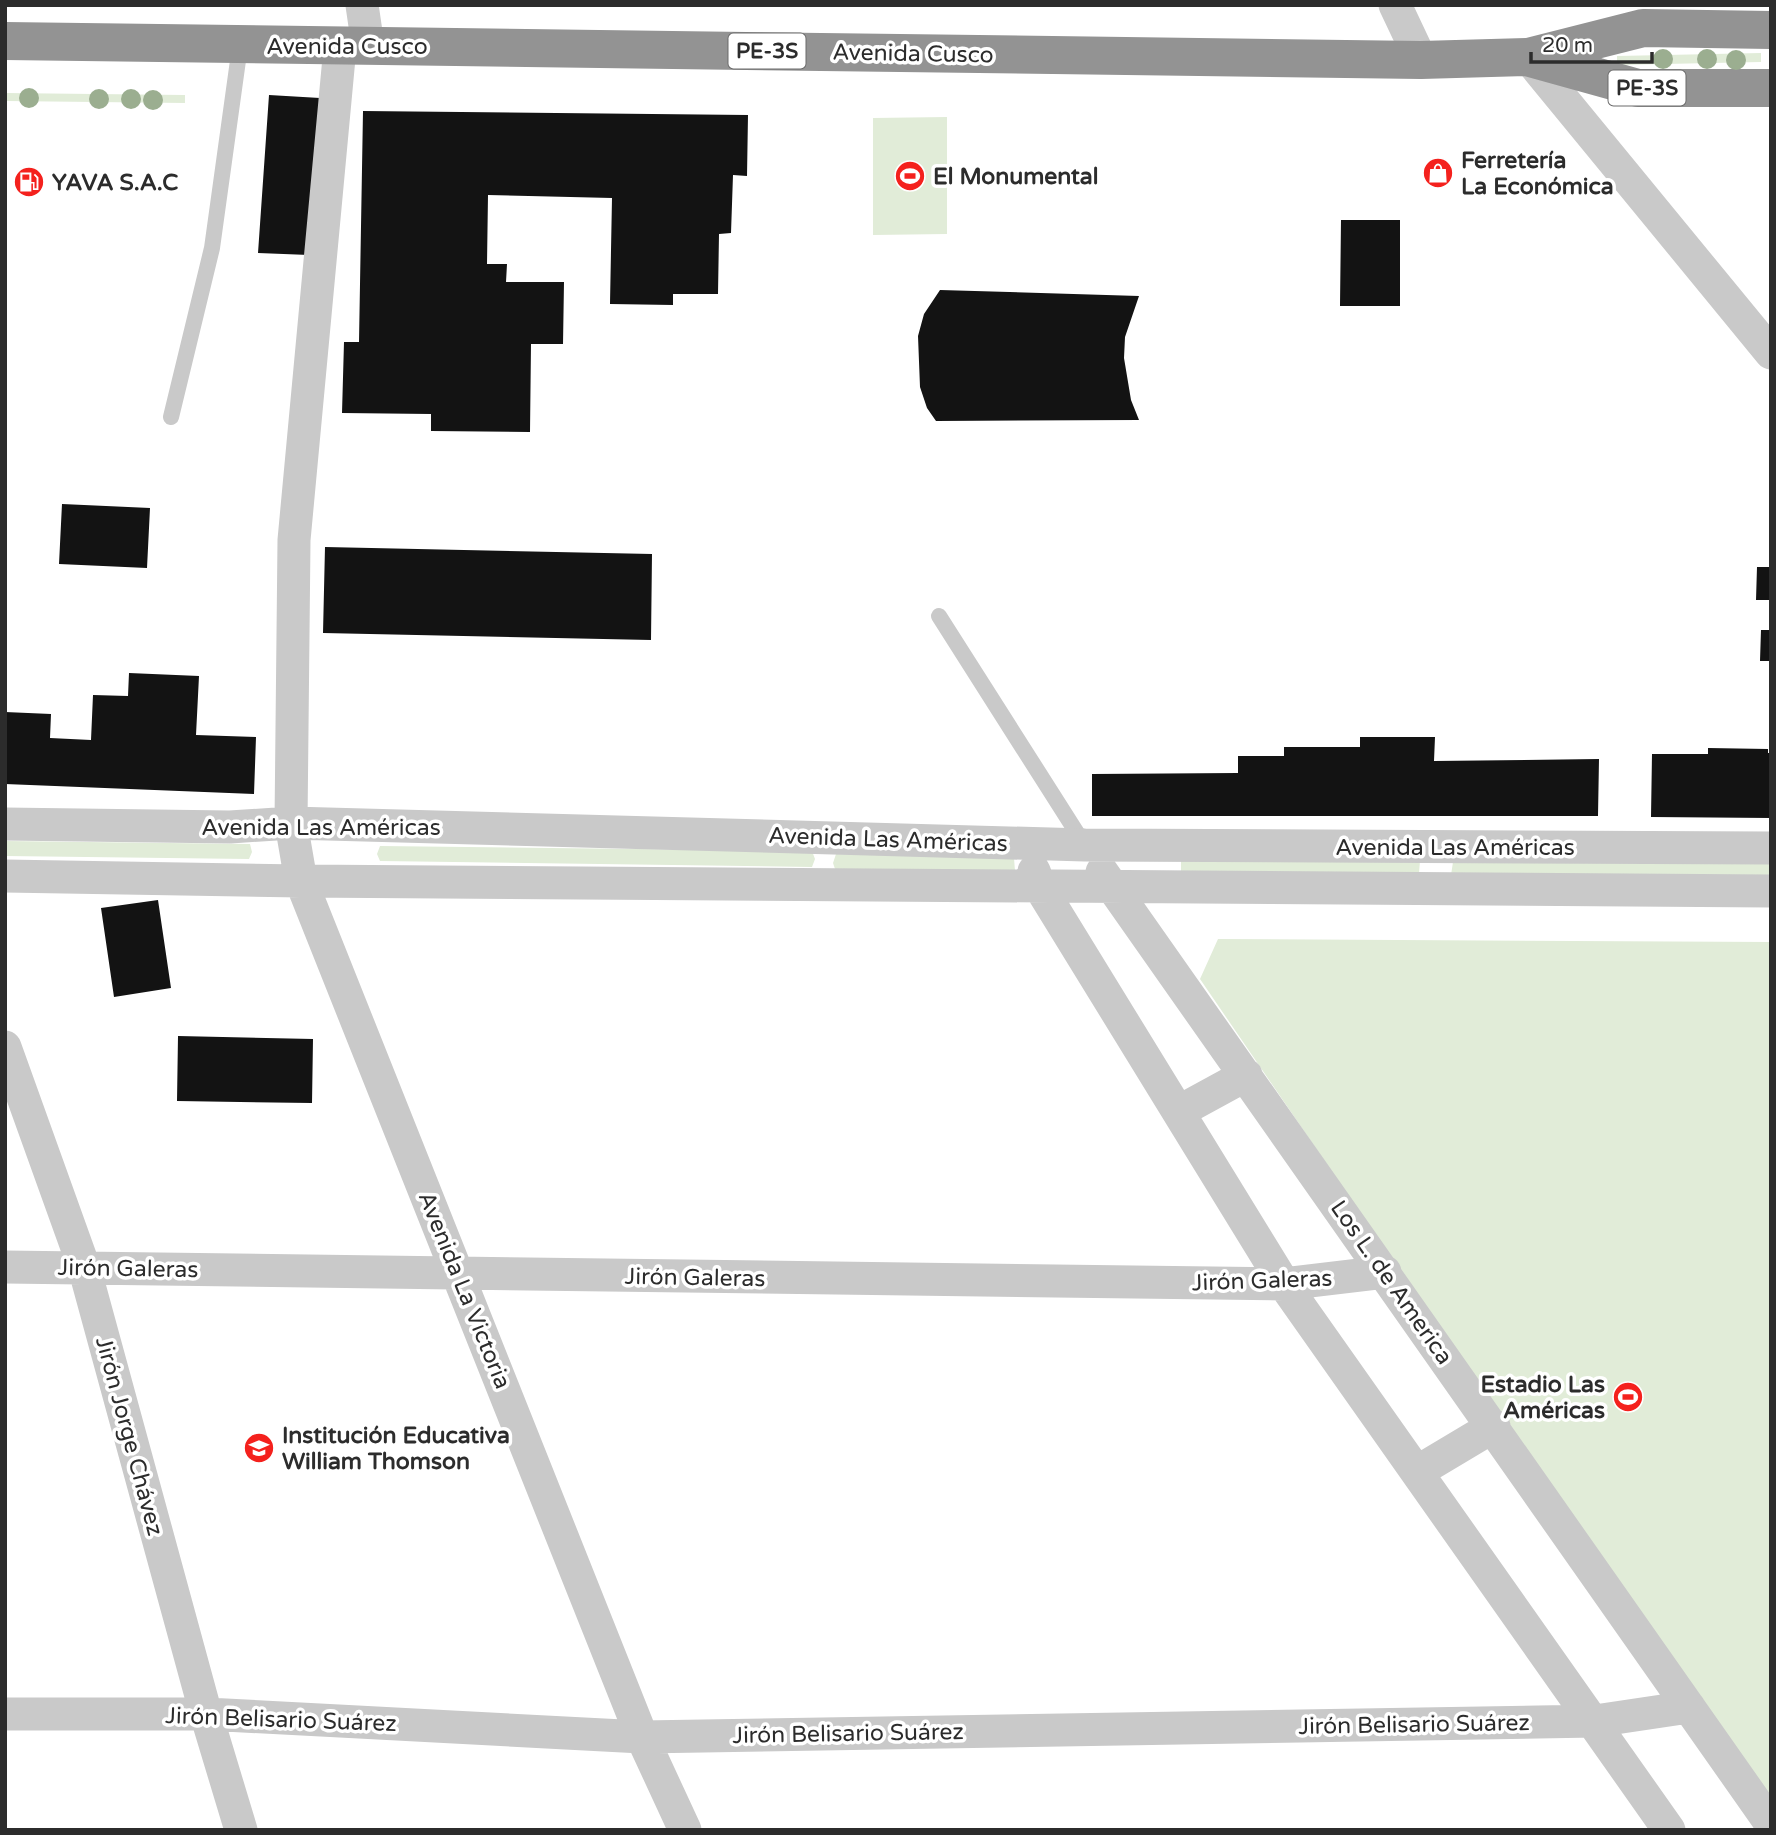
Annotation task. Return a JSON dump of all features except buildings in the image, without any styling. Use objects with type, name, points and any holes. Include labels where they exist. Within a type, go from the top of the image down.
[{"type":"highway","name":"Avenida Cusco","points":[[5,41],[1421,60],[1528,57],[1643,28],[1771,30]]},
{"type":"highway","name":"Avenida Cusco","points":[[1528,57],[1638,88],[1771,88]]},
{"type":"street","name":"Avenida La Victoria","points":[[362,5],[354,47],[294,540],[291,823],[301,881],[642,1737],[685,1830]]},
{"type":"street","points":[[1395,5],[1421,60]]},
{"type":"street","points":[[1528,57],[1771,353]]},
{"type":"street","name":"Avenida Las Américas","points":[[5,824],[230,827],[291,823],[1085,845],[1771,848]]},
{"type":"street","points":[[1023,843],[1040,887],[1284,1284],[1670,1830]]},
{"type":"street","name":"Los L. de America","points":[[1085,845],[1111,887],[1494,1426],[1771,1824]]},
{"type":"street","name":"Avenida Las Américas","points":[[5,876],[301,881],[1771,891]]},
{"type":"street","name":"Jirón Jorge Chávez","points":[[5,1047],[84,1267],[206,1714],[242,1830]]},
{"type":"street","points":[[1180,1111],[1246,1075]]},
{"type":"street","name":"Jirón Galeras","points":[[5,1267],[1284,1284],[1385,1272]]},
{"type":"street","points":[[1417,1472],[1494,1426]]},
{"type":"street","name":"Jirón Belisario Suárez","points":[[5,1714],[206,1714],[642,1737],[1595,1721],[1689,1707]]},
{"type":"lane","points":[[171,417],[212,248],[240,46]]},
{"type":"lane","points":[[939,616],[1085,845]]},
{"type":"green space","points":[[1761,53],[1761,62],[1617,65],[1617,56]]},
{"type":"green space","points":[[5,93],[185,95],[185,103],[5,101]]},
{"type":"green space","name":"El Monumental","points":[[947,117],[947,234],[873,235],[873,118]]},
{"type":"green space","points":[[5,841],[250,844],[252,852],[249,859],[5,856]]},
{"type":"green space","points":[[380,846],[812,851],[815,859],[812,867],[380,861],[377,854]]},
{"type":"green space","points":[[836,854],[1014,858],[1015,871],[836,872],[833,863]]},
{"type":"green space","points":[[1181,859],[1420,861],[1419,873],[1181,871]]},
{"type":"green space","points":[[1453,862],[1771,864],[1771,881],[1451,875]]},
{"type":"green space","name":"Estadio Las Américas","points":[[1218,939],[1771,942],[1771,1814],[1200,979]]},
{"type":"place","name":"Ferretería La Económica","points":[[1438,173]]},
{"type":"place","name":"El Monumental","points":[[910,176]]},
{"type":"place","name":"YAVA S.A.C","points":[[29,182]]},
{"type":"place","name":"Estadio Las Américas","points":[[1628,1397]]},
{"type":"place","name":"Institución Educativa William Thomson","points":[[259,1448]]}]
